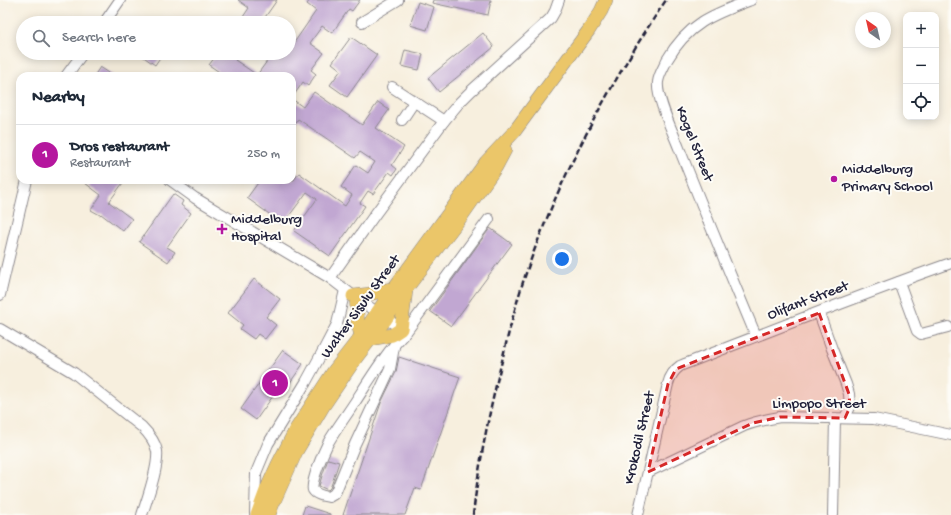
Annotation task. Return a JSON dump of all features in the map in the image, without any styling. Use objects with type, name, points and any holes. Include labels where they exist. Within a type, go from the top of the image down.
[{"type":"main road","name":"Walter Sisulu Street","points":[[256,515],[278,464],[296,429],[333,372],[366,337],[486,162],[514,132],[589,30],[602,11],[606,0]]},
{"type":"main road","points":[[400,288],[404,331],[392,335],[366,337],[358,324],[352,295],[370,294],[400,288]]},
{"type":"main road","name":"Walter Sisulu Street","points":[[268,515],[296,452],[324,405],[356,358],[366,337]]},
{"type":"street","points":[[109,16],[120,0]]},
{"type":"street","points":[[362,22],[398,0]]},
{"type":"street","points":[[330,278],[444,121],[470,91],[552,18],[559,0]]},
{"type":"street","name":"Kogel Street","points":[[751,0],[702,21],[683,37],[673,49],[661,71],[658,91],[663,108],[686,166],[756,336]]},
{"type":"street","points":[[69,72],[78,60]]},
{"type":"street","points":[[392,87],[444,121]]},
{"type":"street","points":[[402,120],[414,102]]},
{"type":"street","points":[[0,295],[26,184]]},
{"type":"street","points":[[176,184],[195,198],[330,278],[404,331]]},
{"type":"street","points":[[394,347],[390,369],[355,444],[336,491],[329,497],[316,493],[312,487],[313,482],[329,443],[371,378],[404,331],[488,219]]},
{"type":"street","name":"Olifant Street","points":[[676,369],[680,366],[756,336],[951,263]]},
{"type":"street","points":[[898,282],[917,331],[920,334],[948,327]]},
{"type":"street","points":[[256,515],[256,473],[268,444],[306,382],[352,295]]},
{"type":"street","points":[[819,313],[849,394],[850,407],[845,418]]},
{"type":"street","points":[[0,329],[74,373],[142,427],[151,437],[156,450],[157,461],[142,515]]},
{"type":"street","name":"Krokodil Street","points":[[638,515],[669,378],[676,369]]},
{"type":"street","name":"Limpopo Street","points":[[648,472],[753,423],[780,417],[874,419],[951,435]]},
{"type":"street","points":[[833,515],[835,419]]},
{"type":"highlighted area","points":[[819,313],[849,394],[850,407],[845,418],[780,417],[753,423],[648,472],[668,384],[676,369]]},
{"type":"building","points":[[238,0],[277,0],[266,16],[244,16],[249,8]]},
{"type":"building","points":[[310,0],[360,0],[352,11],[349,9],[332,33],[322,26],[310,43],[324,53],[311,70],[316,74],[308,86],[303,82],[296,92],[296,72],[259,72],[268,60],[296,60],[296,40],[316,11],[307,4]]},
{"type":"building","points":[[433,0],[491,0],[488,15],[432,3]]},
{"type":"building","points":[[418,2],[434,7],[427,30],[410,25]]},
{"type":"building","points":[[483,33],[494,47],[439,92],[428,78]]},
{"type":"building","points":[[351,37],[377,55],[347,97],[330,85],[341,70],[332,63]]},
{"type":"building","points":[[405,50],[423,54],[419,70],[401,66]]},
{"type":"building","points":[[148,60],[158,60],[155,65]]},
{"type":"building","points":[[213,60],[235,60],[253,72],[219,72],[209,65]]},
{"type":"building","points":[[100,67],[108,72],[97,72]]},
{"type":"building","points":[[314,92],[362,125],[378,102],[389,110],[376,128],[404,147],[392,165],[397,169],[393,175],[389,172],[373,194],[368,191],[360,203],[365,206],[330,256],[294,231],[317,199],[307,192],[283,224],[247,198],[257,184],[296,184],[296,177],[299,173],[345,206],[352,195],[341,187],[356,165],[368,173],[375,162],[360,152],[355,158],[298,119],[296,122],[296,102],[303,107]]},
{"type":"building","points":[[86,184],[122,184],[109,202],[132,219],[123,231],[101,214],[100,215],[91,210],[101,195]]},
{"type":"building","points":[[173,194],[183,201],[181,205],[191,213],[167,247],[175,252],[168,262],[139,242]]},
{"type":"building","points":[[490,228],[512,244],[451,326],[430,311]]},
{"type":"building","points":[[254,279],[280,299],[266,317],[276,325],[265,339],[258,334],[254,339],[240,329],[243,325],[228,313]]},
{"type":"building","points":[[283,350],[303,364],[285,390],[280,386],[256,420],[241,409]]},
{"type":"building","points":[[399,357],[460,377],[421,490],[415,488],[405,515],[343,515],[381,403],[396,372]]},
{"type":"building","points":[[328,459],[339,462],[328,490],[319,486]]},
{"type":"building","points":[[305,506],[330,514],[330,515],[302,515]]},
{"type":"railway","points":[[473,515],[481,457],[497,380],[517,302],[536,244],[551,208],[585,136],[644,33],[666,0]]},
{"type":"place","name":"Middelburg Primary School","points":[[834,179]]},
{"type":"place","name":"Middelburg Hospital","points":[[222,229]]},
{"type":"place","name":"Dros restaurant","points":[[275,383]]}]
